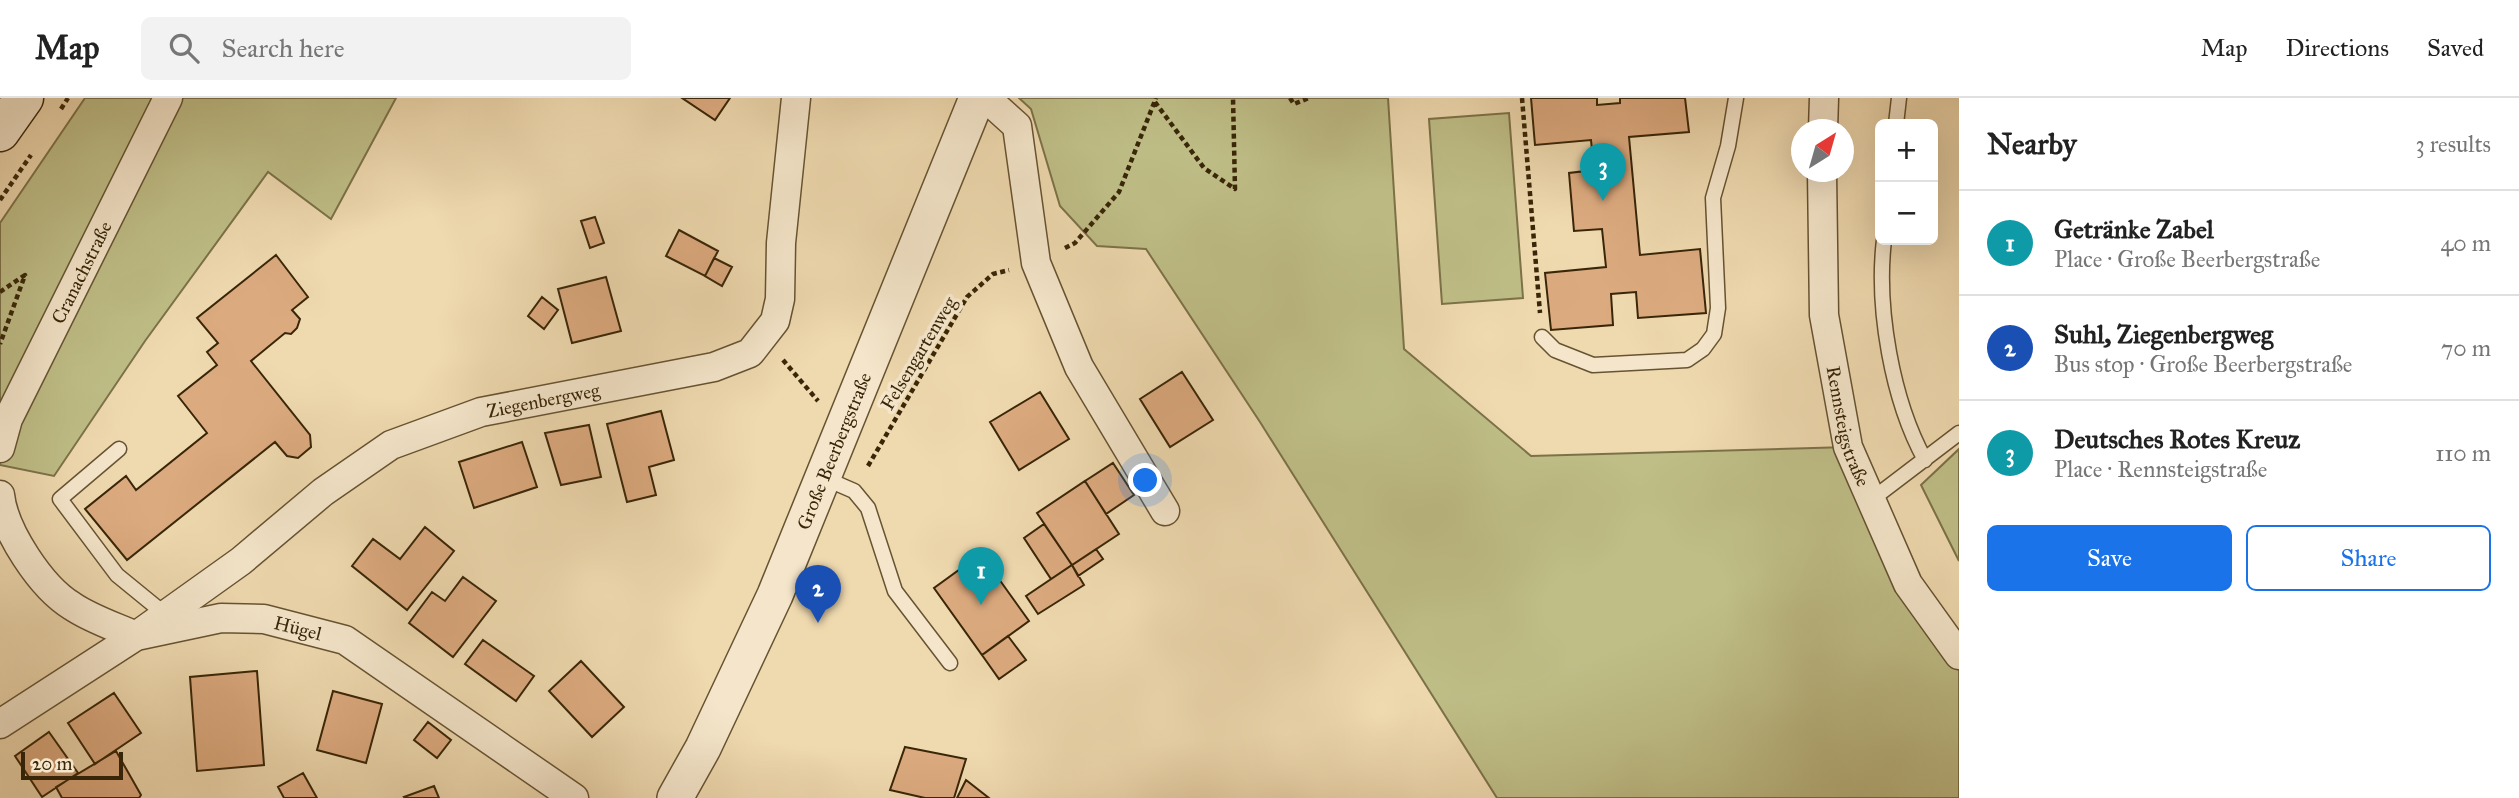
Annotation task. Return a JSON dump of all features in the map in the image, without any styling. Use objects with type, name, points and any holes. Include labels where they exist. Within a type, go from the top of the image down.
[{"type":"main road","points":[[0,132],[24,98]]},
{"type":"street","name":"Cranachstraße","points":[[0,447],[14,407],[167,98]]},
{"type":"street","name":"Ziegenbergweg","points":[[136,636],[241,561],[323,492],[391,444],[481,412],[713,367],[750,353],[775,321],[780,299],[781,243],[796,98]]},
{"type":"street","name":"Große Beerbergstraße","points":[[675,798],[704,748],[770,607],[839,484],[843,430],[978,98]]},
{"type":"street","points":[[986,98],[1017,126],[1036,263],[1079,367],[1165,511]]},
{"type":"street","points":[[1823,119],[1824,98]]},
{"type":"street","name":"Rennsteigstraße","points":[[1822,182],[1824,315],[1848,447],[1908,584],[1959,655]]},
{"type":"street","points":[[0,495],[2,511],[31,566],[71,606],[136,636]]},
{"type":"street","name":"Hügel","points":[[0,724],[136,636],[221,618],[264,619],[345,640],[574,798]]},
{"type":"lane","points":[[1542,337],[1555,350],[1593,365],[1687,360],[1703,349],[1714,334],[1718,308],[1713,198],[1728,146],[1736,98]]},
{"type":"lane","points":[[1897,119],[1899,98]]},
{"type":"lane","points":[[1883,245],[1881,261],[1886,335],[1913,437],[1925,460]]},
{"type":"lane","points":[[1871,500],[1959,433]]},
{"type":"lane","points":[[119,449],[60,499],[117,575],[166,615]]},
{"type":"lane","points":[[839,484],[868,508],[895,591],[950,663]]},
{"type":"path","name":"Felsengartenweg","points":[[1155,99],[1204,167],[1235,189],[1233,98]]},
{"type":"path","points":[[1290,98],[1294,104],[1309,98]]},
{"type":"path","points":[[1521,98],[1542,337]]},
{"type":"path","name":"Felsengartenweg","points":[[839,484],[967,297],[993,274],[1036,263],[1075,243],[1119,192],[1155,99]]},
{"type":"path","points":[[0,292],[25,275],[0,344]]},
{"type":"path","points":[[764,338],[843,430]]},
{"type":"shaded area","points":[[85,98],[396,98],[331,219],[268,172],[145,341],[54,476],[0,465],[0,223]]},
{"type":"shaded area","points":[[1019,98],[1388,98],[1404,349],[1531,456],[1848,447],[1959,655],[1959,798],[1497,798],[1260,422],[1146,249],[1097,246],[1060,206],[1031,109]]},
{"type":"shaded area","points":[[1509,113],[1523,298],[1442,304],[1429,119]]},
{"type":"shaded area","points":[[1959,449],[1959,561],[1921,485]]},
{"type":"building","points":[[682,98],[730,98],[715,120]]},
{"type":"building","points":[[1531,98],[1597,98],[1597,105],[1620,103],[1620,98],[1685,98],[1689,132],[1629,137],[1640,255],[1700,249],[1706,313],[1638,318],[1636,292],[1611,294],[1613,325],[1551,330],[1545,273],[1606,267],[1602,229],[1574,231],[1569,173],[1594,170],[1591,140],[1535,145]]},
{"type":"building","points":[[595,217],[604,243],[590,248],[581,221]]},
{"type":"building","points":[[679,230],[718,251],[705,276],[666,256]]},
{"type":"building","points":[[276,255],[308,297],[292,310],[300,319],[297,328],[291,334],[285,333],[251,361],[310,435],[311,447],[298,458],[287,456],[275,442],[127,560],[85,509],[126,476],[136,490],[207,433],[178,396],[217,365],[207,352],[218,343],[197,318]]},
{"type":"building","points":[[714,258],[732,267],[722,286],[705,276]]},
{"type":"building","points":[[606,277],[621,331],[572,343],[558,289]]},
{"type":"building","points":[[542,297],[558,310],[544,329],[528,316]]},
{"type":"building","points":[[1182,372],[1213,420],[1170,447],[1140,399]]},
{"type":"building","points":[[1040,392],[1069,439],[1019,470],[990,422]]},
{"type":"building","points":[[661,411],[674,460],[649,467],[656,495],[627,502],[607,424]]},
{"type":"building","points":[[589,425],[601,477],[561,485],[545,433]]},
{"type":"building","points":[[522,442],[537,487],[474,508],[459,462]]},
{"type":"building","points":[[1113,463],[1134,495],[1106,514],[1085,481]]},
{"type":"building","points":[[1085,481],[1119,534],[1072,565],[1037,513]]},
{"type":"building","points":[[1044,524],[1072,565],[1051,579],[1024,538]]},
{"type":"building","points":[[425,527],[454,551],[407,610],[352,566],[373,539],[400,559]]},
{"type":"building","points":[[1096,549],[1103,559],[1078,576],[1072,565]]},
{"type":"building","points":[[981,554],[1029,621],[982,655],[934,588]]},
{"type":"building","points":[[1072,565],[1084,585],[1038,614],[1026,596]]},
{"type":"building","points":[[463,577],[496,601],[453,657],[409,623],[432,592],[445,601]]},
{"type":"building","points":[[1008,636],[1026,660],[999,679],[982,655]]},
{"type":"building","points":[[483,640],[534,676],[516,701],[465,664]]},
{"type":"building","points":[[581,661],[624,707],[592,737],[549,691]]},
{"type":"building","points":[[257,671],[264,765],[197,771],[190,677]]},
{"type":"building","points":[[333,691],[382,704],[366,763],[317,750]]},
{"type":"building","points":[[114,693],[141,733],[95,764],[68,723]]},
{"type":"building","points":[[428,722],[451,740],[437,758],[414,740]]},
{"type":"building","points":[[49,732],[78,773],[42,797],[15,756]]},
{"type":"building","points":[[905,747],[966,759],[954,798],[925,798],[890,790]]},
{"type":"building","points":[[116,751],[141,795],[139,798],[62,798],[56,787]]},
{"type":"building","points":[[303,773],[317,798],[284,798],[278,787]]},
{"type":"building","points":[[966,780],[989,798],[957,798]]},
{"type":"building","points":[[434,786],[439,798],[404,797]]},
{"type":"place","name":"Deutsches Rotes Kreuz","points":[[1603,201]]},
{"type":"place","name":"Getränke Zabel","points":[[981,605]]},
{"type":"place","name":"Suhl, Ziegenbergweg","points":[[818,623]]}]
